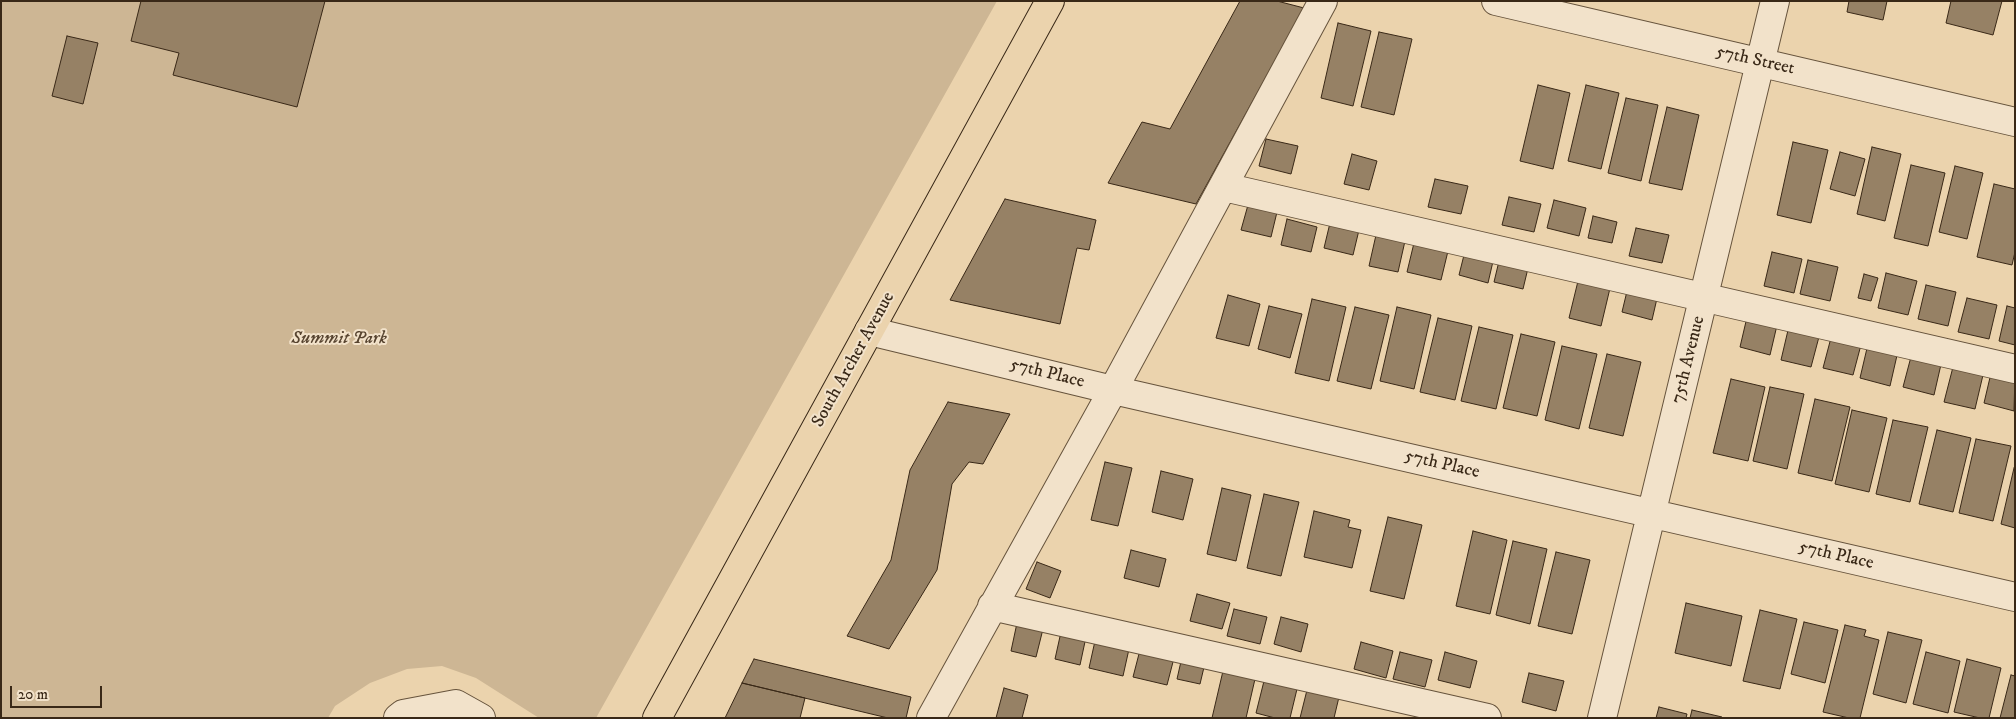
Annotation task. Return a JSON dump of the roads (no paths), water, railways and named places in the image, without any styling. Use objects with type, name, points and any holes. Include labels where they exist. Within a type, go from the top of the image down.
[{"type":"main road","name":"South Archer Avenue","points":[[658,718],[1050,1]]},
{"type":"street","points":[[931,718],[1224,187],[1323,1]]},
{"type":"street","name":"57th Street","points":[[1496,1],[2015,122]]},
{"type":"street","name":"75th Avenue","points":[[1602,718],[1775,1]]},
{"type":"street","points":[[1224,187],[2015,369]]},
{"type":"street","name":"57th Place","points":[[869,331],[1113,390],[2015,597]]},
{"type":"street","points":[[992,606],[1487,718]]},
{"type":"street","points":[[398,718],[403,714],[456,704],[482,718]]},
{"type":"park label","name":"Summit Park","points":[[339,339]]}]
